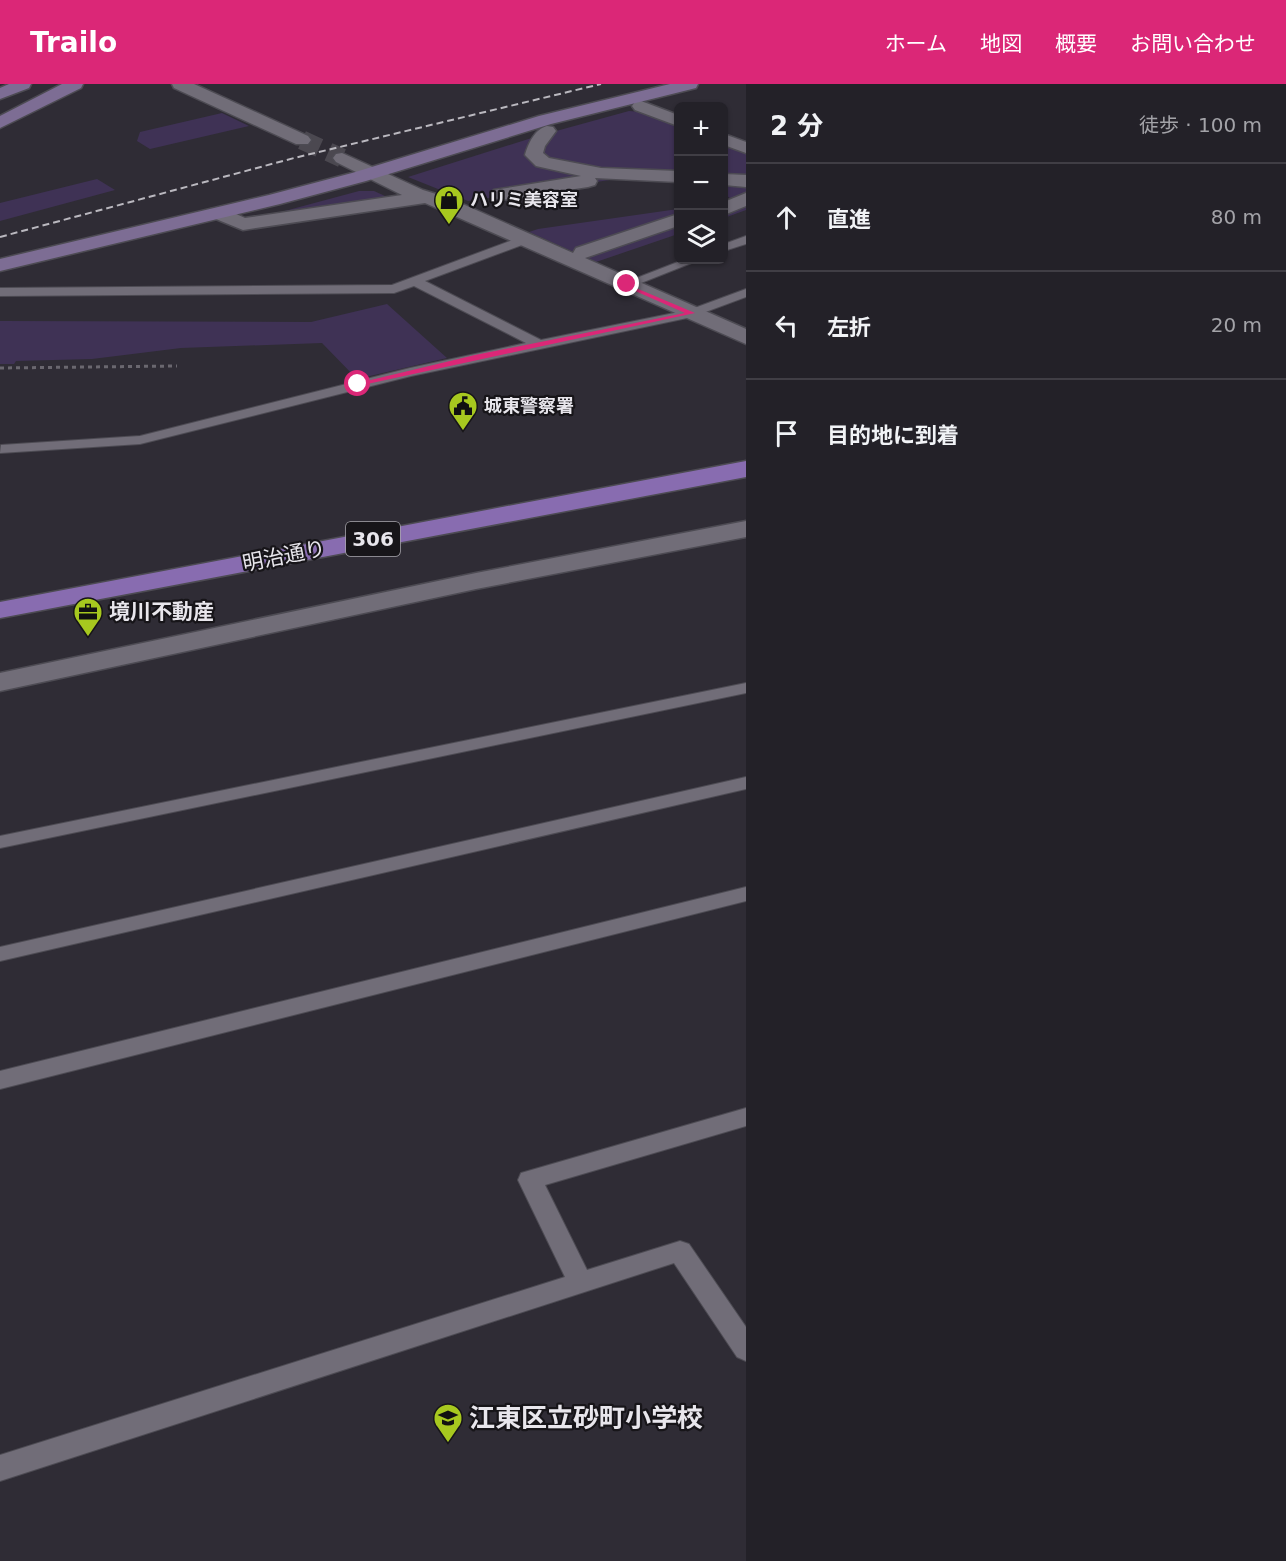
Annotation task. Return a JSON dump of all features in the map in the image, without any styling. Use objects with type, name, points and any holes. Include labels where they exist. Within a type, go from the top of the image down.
[{"type":"main road","name":"明治通り","points":[[0,610],[746,469]]},
{"type":"street","points":[[0,94],[23,84]]},
{"type":"street","points":[[0,123],[75,84]]},
{"type":"street","points":[[180,84],[302,140]]},
{"type":"street","points":[[0,265],[218,213],[372,173],[544,120],[690,84]]},
{"type":"street","points":[[0,114],[36,104]]},
{"type":"street","points":[[641,106],[674,119]]},
{"type":"street","points":[[547,131],[534,154],[543,162],[573,169],[674,177]]},
{"type":"street","points":[[728,141],[746,148]]},
{"type":"street","points":[[342,158],[425,197],[442,202],[746,338]]},
{"type":"street","points":[[501,194],[631,175]]},
{"type":"street","points":[[728,180],[746,181]]},
{"type":"street","points":[[218,213],[243,224],[425,197]]},
{"type":"street","points":[[728,208],[746,199]]},
{"type":"street","points":[[583,252],[674,221]]},
{"type":"street","points":[[0,682],[476,581],[746,529]]},
{"type":"lane","points":[[0,292],[394,290],[526,239]]},
{"type":"lane","points":[[728,246],[746,240]]},
{"type":"lane","points":[[627,284],[682,264]]},
{"type":"lane","points":[[415,281],[539,344]]},
{"type":"lane","points":[[1,449],[140,440],[410,372],[692,313],[746,293]]},
{"type":"lane","points":[[0,842],[746,688]]},
{"type":"lane","points":[[0,954],[746,783]]},
{"type":"lane","points":[[0,1080],[746,894]]},
{"type":"lane","points":[[581,1283],[530,1180],[746,1117]]},
{"type":"lane","points":[[0,1468],[680,1251],[746,1349]]},
{"type":"path","points":[[0,368],[177,366]]},
{"type":"shaded area","points":[[629,111],[642,112],[674,125],[674,179],[630,177],[468,201],[408,177],[538,136]]},
{"type":"shaded area","points":[[222,113],[249,126],[150,149],[137,141],[140,132]]},
{"type":"shaded area","points":[[728,147],[746,154],[746,210],[728,217],[728,202],[733,201],[728,197]]},
{"type":"shaded area","points":[[97,179],[115,190],[0,221],[0,203]]},
{"type":"shaded area","points":[[359,191],[374,191],[385,196],[381,200],[251,220]]},
{"type":"shaded area","points":[[674,210],[674,235],[596,262],[529,232]]},
{"type":"shaded area","points":[[387,304],[447,358],[357,379],[322,343],[181,348],[92,359],[16,361],[14,364],[0,364],[0,321],[311,322]]},
{"type":"tunnel","points":[[302,140],[342,158]]},
{"type":"railway","points":[[0,237],[294,158],[601,84]]},
{"type":"place","name":"ハリミ美容室","points":[[449,226]]},
{"type":"place","name":"城東警察署","points":[[463,432]]},
{"type":"place","name":"境川不動産","points":[[88,638]]},
{"type":"place","name":"江東区立砂町小学校","points":[[448,1444]]},
{"type":"route","points":[[358,384],[475,357],[692,313],[627,284]]}]
